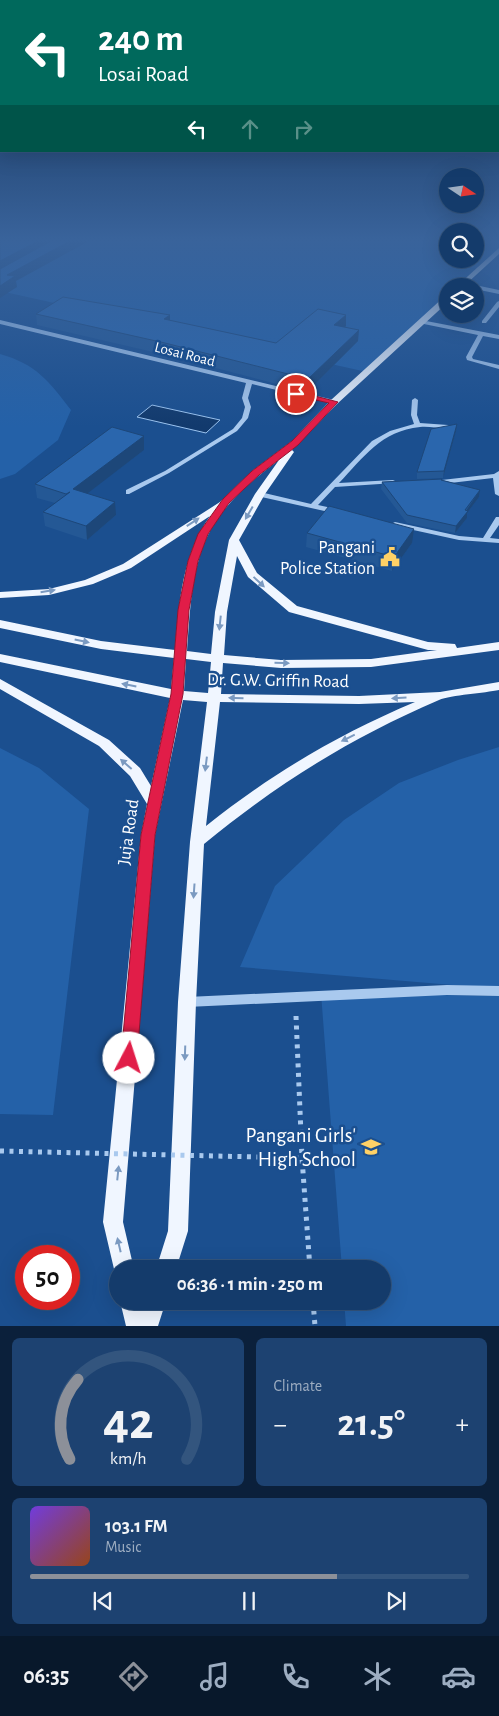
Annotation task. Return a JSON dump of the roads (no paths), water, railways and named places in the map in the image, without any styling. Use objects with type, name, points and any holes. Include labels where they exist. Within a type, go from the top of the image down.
[{"type":"main road","name":"Juja Road","points":[[169,1260],[178,1231],[187,1002],[197,842],[214,698],[221,612],[234,540],[260,494],[295,443],[334,402],[439,306]]},
{"type":"main road","name":"Juja Road","points":[[122,1260],[113,1222],[148,835],[177,694],[184,610],[193,561],[203,534],[226,501],[255,473],[295,443]]},
{"type":"main road","points":[[0,595],[50,592],[89,582],[127,566],[226,501]]},
{"type":"main road","points":[[234,540],[252,576],[293,608],[376,633],[428,646],[476,650]]},
{"type":"main road","name":"Dr. G.W. Griffin Road","points":[[0,624],[101,645],[216,659],[281,664],[371,663],[499,646]]},
{"type":"main road","name":"Dr. G.W. Griffin Road","points":[[0,658],[177,694],[214,698],[359,700],[440,696],[499,686]]},
{"type":"main road","points":[[0,683],[104,743],[135,772],[154,803]]},
{"type":"main road","points":[[197,842],[246,802],[291,771],[336,744],[440,696]]},
{"type":"main road","points":[[133,1310],[137,1326]]},
{"type":"main road","points":[[148,1326],[152,1310]]},
{"type":"street","points":[[484,322],[499,303]]},
{"type":"street","name":"Losai Road","points":[[0,322],[334,402]]},
{"type":"street","points":[[482,334],[499,337]]},
{"type":"street","points":[[129,492],[167,472],[235,430],[245,418],[248,408],[245,398],[249,382]]},
{"type":"street","points":[[415,400],[414,415],[417,424]]},
{"type":"street","points":[[312,507],[374,442],[393,431],[417,424],[448,427]]},
{"type":"street","points":[[423,483],[497,474],[499,494]]},
{"type":"street","points":[[333,485],[398,482]]},
{"type":"street","points":[[260,494],[342,513]]},
{"type":"street","points":[[485,540],[499,519]]},
{"type":"street","points":[[390,524],[459,538],[499,541]]},
{"type":"street","points":[[187,1002],[447,990],[499,991]]},
{"type":"lane","points":[[421,322],[482,334],[469,357],[470,360],[499,367]]},
{"type":"place","name":"Pangani Police Station","points":[[390,557]]},
{"type":"place","name":"Pangani Girls' High School","points":[[371,1147]]}]
